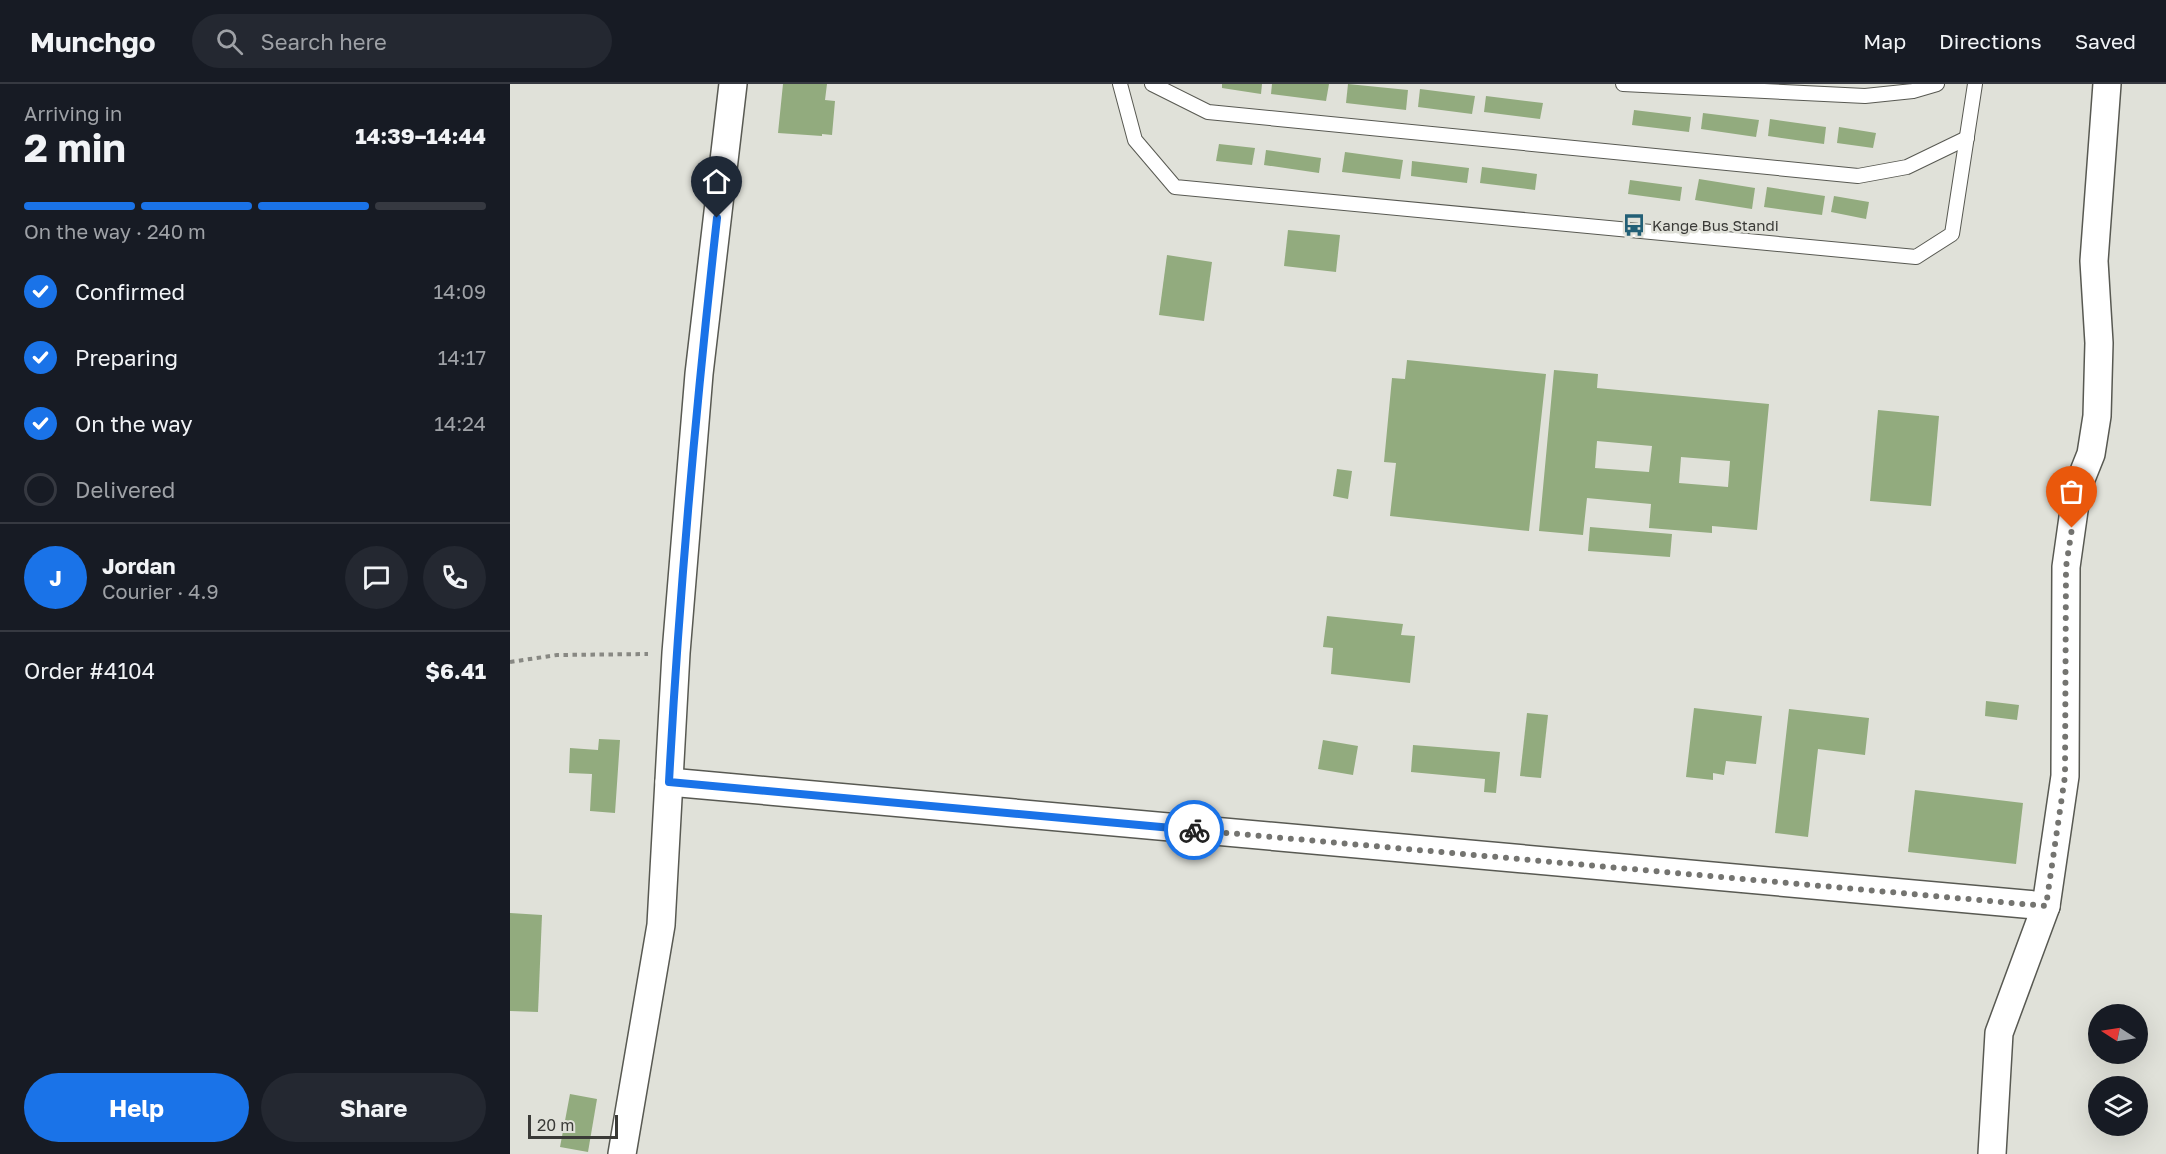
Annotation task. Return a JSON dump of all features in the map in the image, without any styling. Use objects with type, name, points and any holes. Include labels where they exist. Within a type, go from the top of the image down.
[{"type":"street","points":[[622,1154],[661,925],[676,653],[699,374],[733,84]]},
{"type":"street","points":[[1992,1154],[1999,1033],[2046,906],[2065,776],[2066,567],[2077,489],[2091,454],[2097,416],[2099,343],[2094,261],[2107,84]]},
{"type":"street","points":[[669,782],[2046,906]]},
{"type":"lane","points":[[1120,84],[1135,140],[1175,187],[1916,257],[1952,234],[1976,84]]},
{"type":"lane","points":[[1152,84],[1208,112],[1858,176],[1907,167],[1967,138]]},
{"type":"lane","points":[[1623,84],[1865,96],[1913,91],[1937,84]]},
{"type":"path","points":[[510,662],[557,655],[676,653]]},
{"type":"building","points":[[783,84],[827,84],[825,100],[835,101],[832,135],[778,133]]},
{"type":"building","points":[[1222,84],[1262,84],[1261,94],[1222,88]]},
{"type":"building","points":[[1272,84],[1329,84],[1326,101],[1271,94]]},
{"type":"building","points":[[1348,84],[1408,90],[1406,110],[1346,103]]},
{"type":"building","points":[[1420,89],[1475,96],[1472,114],[1418,107]]},
{"type":"building","points":[[1486,96],[1543,103],[1540,119],[1484,112]]},
{"type":"building","points":[[1634,110],[1691,117],[1689,132],[1632,125]]},
{"type":"building","points":[[1703,113],[1759,120],[1756,137],[1701,129]]},
{"type":"building","points":[[1770,119],[1826,127],[1824,144],[1768,136]]},
{"type":"building","points":[[1839,127],[1876,133],[1873,148],[1837,143]]},
{"type":"building","points":[[1219,144],[1255,148],[1252,165],[1216,161]]},
{"type":"building","points":[[1266,150],[1321,158],[1319,173],[1264,165]]},
{"type":"building","points":[[1345,152],[1403,160],[1400,179],[1342,172]]},
{"type":"building","points":[[1412,161],[1469,168],[1467,183],[1411,176]]},
{"type":"building","points":[[1482,167],[1537,174],[1535,190],[1480,183]]},
{"type":"building","points":[[1699,179],[1755,188],[1752,209],[1695,200]]},
{"type":"building","points":[[1630,180],[1682,187],[1680,201],[1628,194]]},
{"type":"building","points":[[1767,187],[1825,196],[1822,215],[1764,207]]},
{"type":"building","points":[[1834,196],[1869,202],[1866,219],[1831,212]]},
{"type":"building","points":[[1288,230],[1340,235],[1336,272],[1284,266]]},
{"type":"building","points":[[1167,255],[1212,262],[1204,321],[1159,315]]},
{"type":"building","points":[[1407,360],[1546,374],[1529,531],[1390,516],[1396,463],[1384,462],[1392,378],[1405,379]]},
{"type":"building","points":[[1554,370],[1598,374],[1597,388],[1769,404],[1757,530],[1712,526],[1712,533],[1649,528],[1651,504],[1587,498],[1583,535],[1539,531]],"holes":[[[1597,441],[1652,446],[1649,472],[1595,468]],[[1681,457],[1730,461],[1728,487],[1679,483]]]},
{"type":"building","points":[[1878,410],[1939,416],[1931,506],[1870,501]]},
{"type":"building","points":[[1337,469],[1352,471],[1348,499],[1333,496]]},
{"type":"building","points":[[1590,527],[1672,534],[1670,557],[1588,551]]},
{"type":"building","points":[[1327,616],[1403,624],[1401,635],[1415,636],[1410,683],[1331,674],[1333,648],[1323,647]]},
{"type":"building","points":[[1986,701],[2019,705],[2017,720],[1985,716]]},
{"type":"building","points":[[1694,708],[1762,716],[1756,764],[1726,761],[1724,775],[1713,773],[1713,780],[1686,777]]},
{"type":"building","points":[[1789,709],[1869,718],[1865,755],[1818,749],[1808,837],[1775,833]]},
{"type":"building","points":[[1527,713],[1548,715],[1541,778],[1520,776]]},
{"type":"building","points":[[599,739],[620,740],[615,813],[590,811],[592,774],[569,773],[570,748],[598,750]]},
{"type":"building","points":[[1323,740],[1358,746],[1353,775],[1318,769]]},
{"type":"building","points":[[1413,745],[1500,752],[1496,793],[1484,792],[1485,779],[1411,772]]},
{"type":"building","points":[[1915,790],[2023,803],[2016,864],[1908,852]]},
{"type":"building","points":[[510,913],[542,915],[538,1012],[510,1011]]},
{"type":"building","points":[[570,1094],[597,1099],[588,1152],[560,1147]]},
{"type":"way so far","points":[[1194,830],[2046,906],[2065,776],[2066,567],[2072,528]]},
{"type":"place","name":"Kange Bus Standi","points":[[1634,225]]},
{"type":"route","points":[[717,218],[699,374],[676,653],[669,782],[1194,830]]}]
